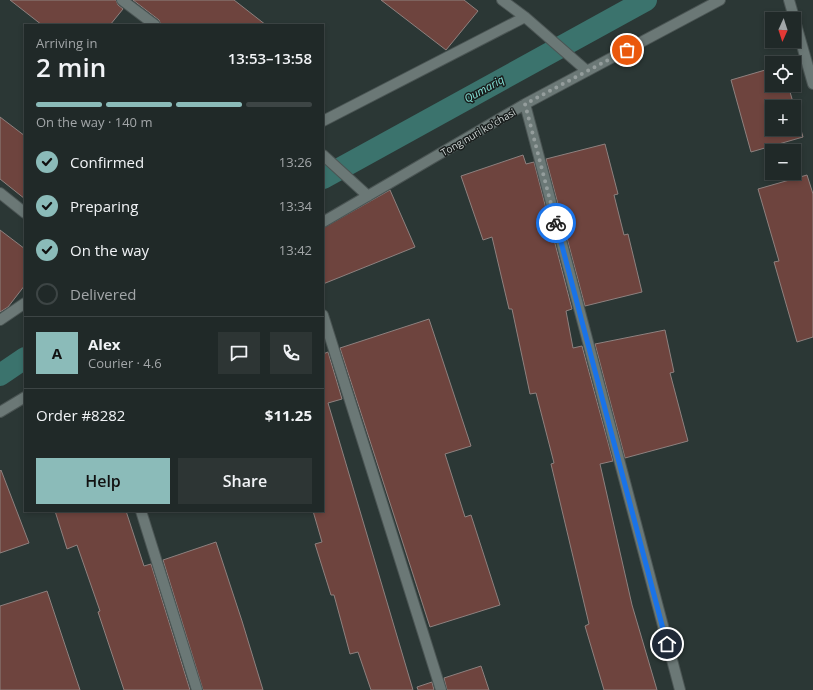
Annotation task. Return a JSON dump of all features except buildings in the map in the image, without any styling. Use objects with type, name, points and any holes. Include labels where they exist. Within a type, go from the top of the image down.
[{"type":"street","points":[[122,0],[154,24]]},
{"type":"street","points":[[502,0],[525,17],[587,71]]},
{"type":"street","name":"Tong nuri ko'chasi","points":[[324,221],[525,104],[720,0]]},
{"type":"street","points":[[789,0],[813,84]]},
{"type":"street","points":[[324,120],[525,17]]},
{"type":"street","points":[[525,104],[680,690]]},
{"type":"street","points":[[324,156],[368,196]]},
{"type":"street","points":[[0,193],[24,212]]},
{"type":"street","points":[[0,320],[24,304]]},
{"type":"street","points":[[324,318],[441,690]]},
{"type":"street","points":[[0,412],[24,398]]},
{"type":"street","points":[[141,512],[197,690]]},
{"type":"waterway","name":"Qumariq","points":[[324,177],[646,0]]},
{"type":"waterway","name":"Qumariq","points":[[0,375],[24,359]]},
{"type":"way so far","points":[[556,223],[525,104],[627,50]]},
{"type":"route","points":[[556,223],[667,644]]}]
